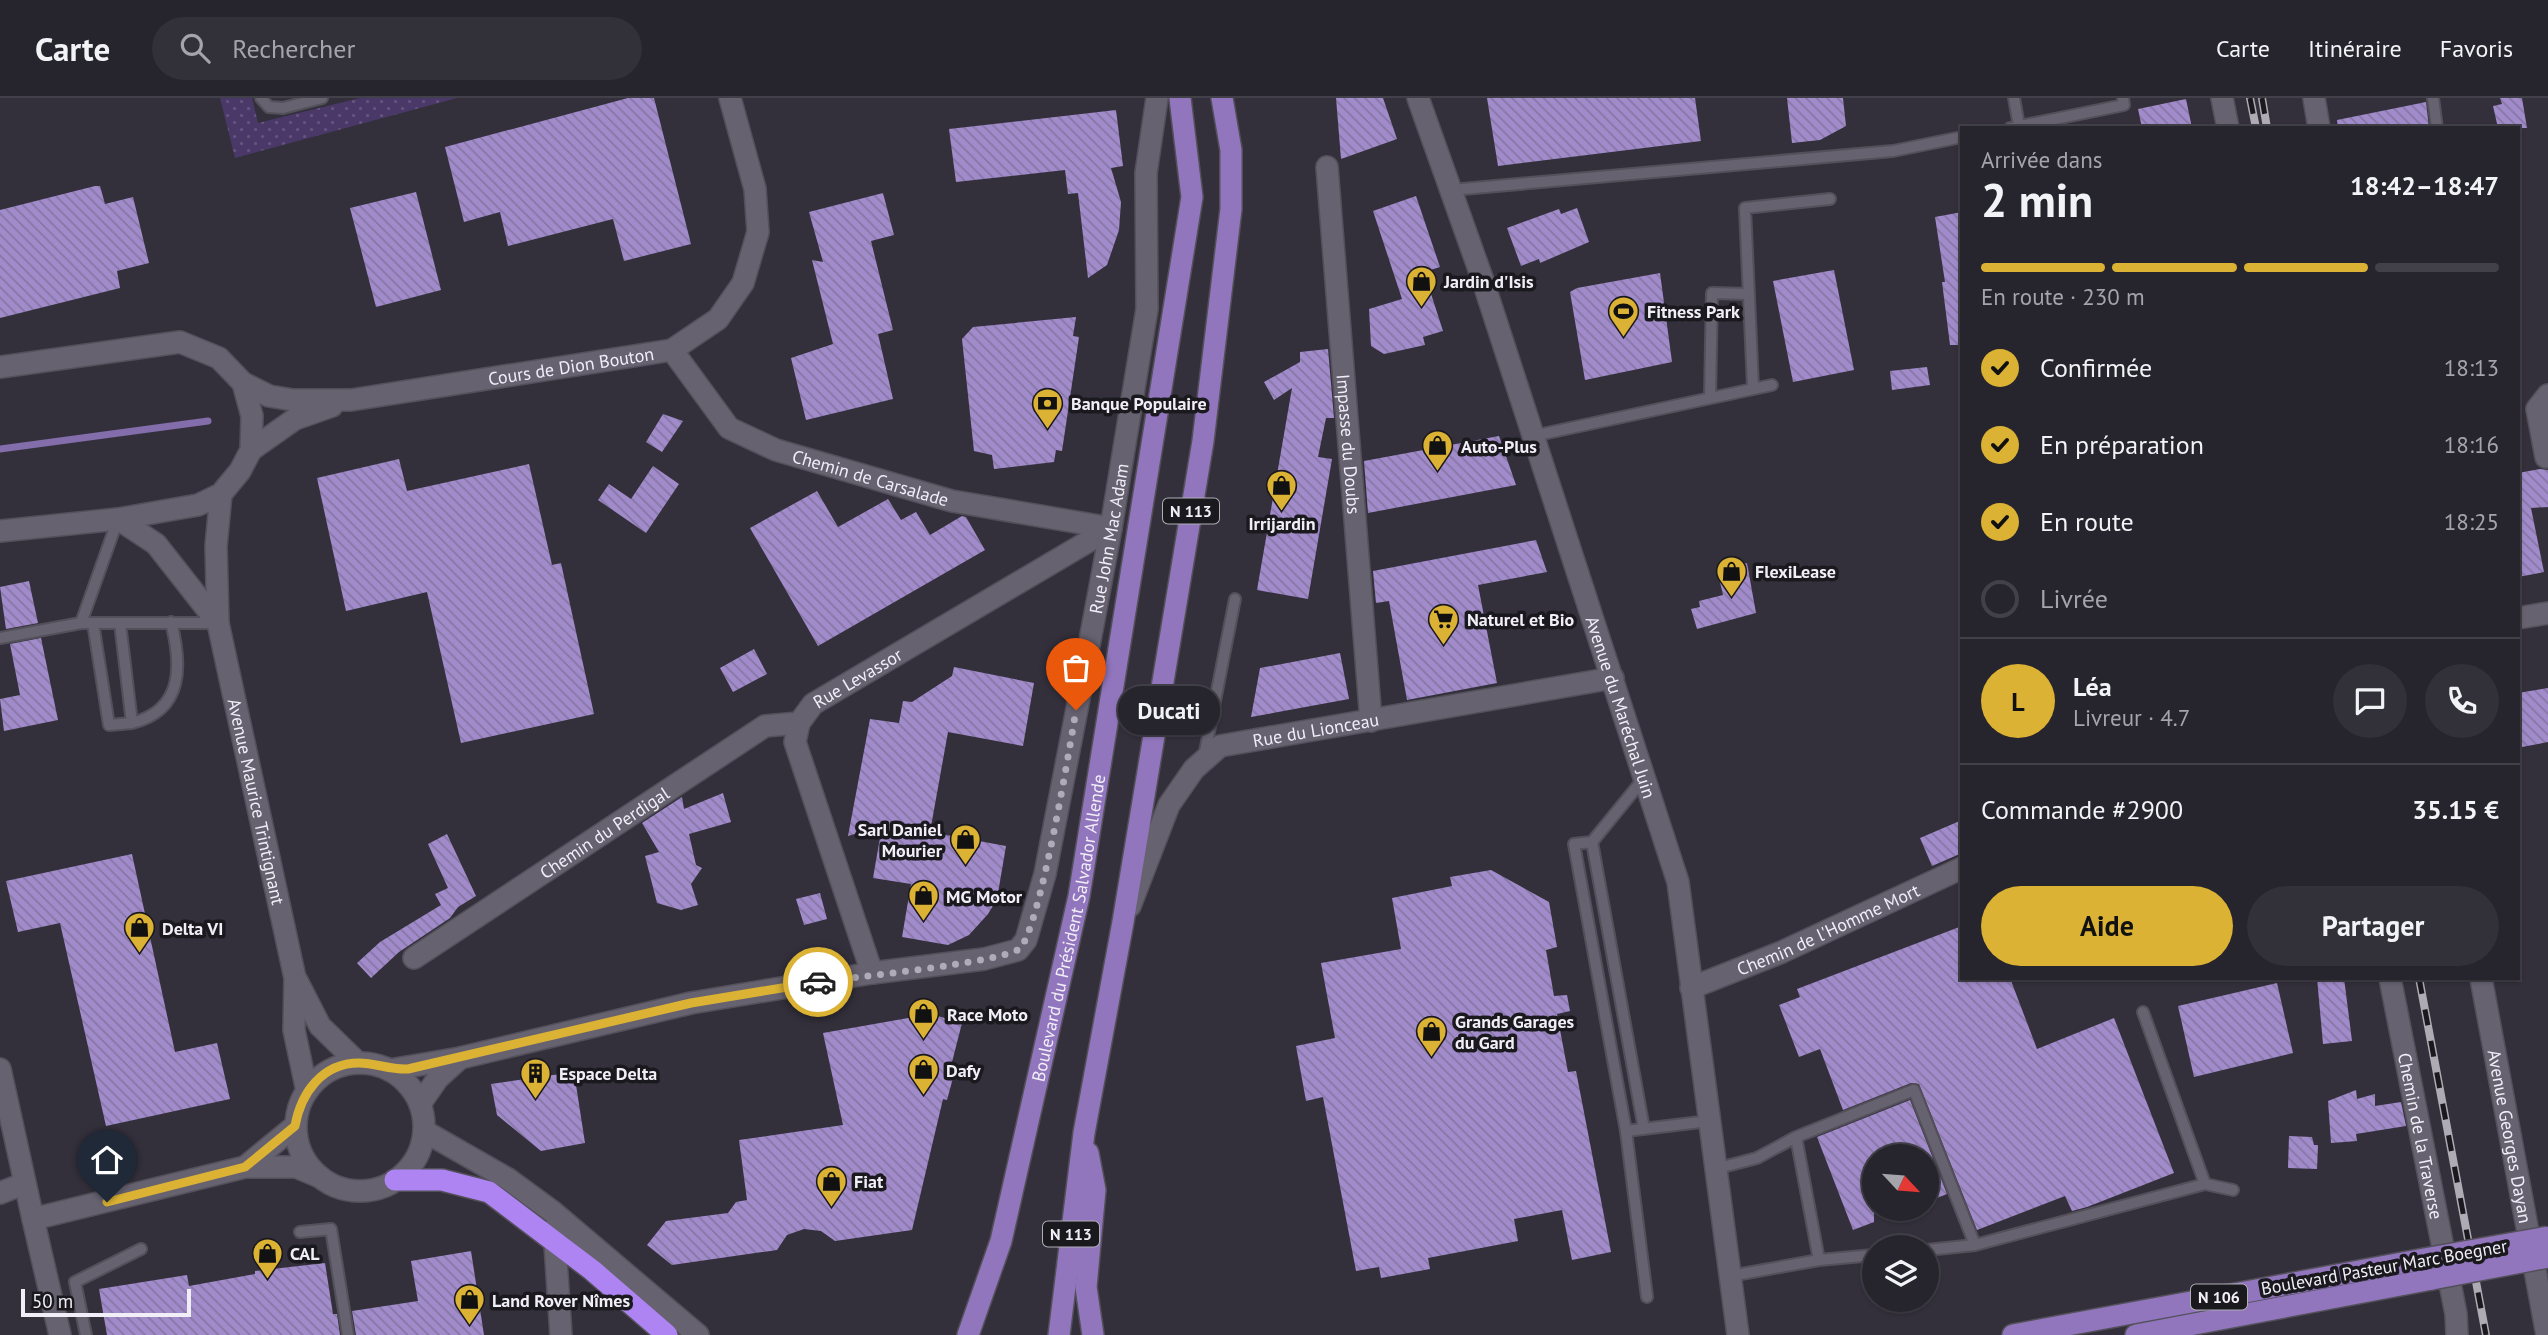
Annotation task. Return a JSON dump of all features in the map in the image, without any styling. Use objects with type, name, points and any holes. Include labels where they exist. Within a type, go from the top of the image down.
[{"type":"highway","points":[[395,1180],[494,1184],[555,1241],[667,1335]]},
{"type":"main road","name":"Boulevard du Président Salvador Allende","points":[[968,1335],[1001,1241],[1079,896],[1192,197],[1180,98]]},
{"type":"main road","name":"N 113","points":[[1059,1335],[1084,1133],[1123,922],[1203,441],[1231,209],[1231,150],[1222,98]]},
{"type":"main road","points":[[1084,1133],[1095,1190],[1086,1287],[1093,1335]]},
{"type":"main road","name":"Boulevard Pasteur Marc Boegner","points":[[2136,1335],[2428,1269],[2548,1237]]},
{"type":"main road","name":"Boulevard Pasteur Marc Boegner","points":[[2013,1335],[2428,1269],[2548,1258]]},
{"type":"street","name":"Cours de Dion Bouton","points":[[243,383],[269,396],[293,400],[351,400],[672,349],[718,319],[743,283],[758,232],[755,189],[730,98]]},
{"type":"street","name":"Rue John Mac Adam","points":[[390,1070],[460,1058],[691,1003],[873,973],[984,959],[1018,950],[1026,940],[1045,874],[1111,528],[1147,309],[1146,173],[1157,98]]},
{"type":"street","name":"Avenue du Maréchal Juin","points":[[1418,98],[1533,436],[1678,882],[1738,1335]]},
{"type":"street","points":[[2222,98],[2228,126]]},
{"type":"street","points":[[2314,98],[2319,126]]},
{"type":"street","name":"Impasse du Doubs","points":[[1327,167],[1371,721]]},
{"type":"street","points":[[0,367],[180,342],[219,358],[243,383],[252,416],[251,450],[240,471],[221,494],[198,505],[118,519],[0,531]]},
{"type":"street","name":"Chemin de Carsalade","points":[[672,349],[729,428],[776,450],[952,501],[1111,528]]},
{"type":"street","points":[[2546,457],[2537,409],[2548,395]]},
{"type":"street","name":"Cours de Dion Bouton","points":[[251,450],[295,419],[351,400]]},
{"type":"street","name":"Avenue Maurice Trintignant","points":[[221,494],[216,546],[218,623],[295,978],[294,1030],[307,1091]]},
{"type":"street","name":"Avenue Maurice Trintignant","points":[[118,519],[156,544],[218,623]]},
{"type":"street","name":"Rue Levassor","points":[[873,973],[795,742],[799,723],[813,704],[1111,528]]},
{"type":"street","points":[[2520,618],[2548,613]]},
{"type":"street","name":"Rue du Lionceau","points":[[1123,922],[1169,804],[1204,760],[1220,746],[1613,678]]},
{"type":"street","name":"Chemin du Perdigal","points":[[414,958],[765,726],[799,723]]},
{"type":"street","name":"Chemin de l'Homme Mort","points":[[1690,988],[1782,952],[1960,869]]},
{"type":"street","name":"Avenue Maurice Trintignant","points":[[295,978],[320,1026],[357,1062]]},
{"type":"street","name":"Chemin de la Traverse","points":[[2390,980],[2456,1314],[2457,1335]]},
{"type":"street","name":"Avenue Georges Dayan","points":[[2481,980],[2547,1335]]},
{"type":"street","points":[[420,1104],[438,1078],[460,1058]]},
{"type":"street","points":[[33,1219],[245,1167],[296,1167],[337,1187],[357,1191],[377,1189],[395,1180],[410,1167],[419,1150],[424,1131],[420,1104],[402,1079],[390,1070],[357,1062],[329,1071],[307,1091],[298,1108],[295,1126],[298,1144],[306,1163],[320,1177]]},
{"type":"street","points":[[0,1069],[23,1184],[60,1335]]},
{"type":"street","points":[[245,1167],[295,1126]]},
{"type":"street","points":[[424,1131],[494,1184],[553,1212],[698,1335]]},
{"type":"street","points":[[0,1193],[23,1184]]},
{"type":"street","points":[[553,1212],[561,1335]]},
{"type":"lane","points":[[261,98],[269,107],[283,108],[323,98]]},
{"type":"lane","points":[[2014,98],[2015,126]]},
{"type":"lane","points":[[2020,126],[2124,105],[2123,98]]},
{"type":"lane","points":[[2433,98],[2437,126]]},
{"type":"lane","points":[[1451,190],[1893,151],[1960,137]]},
{"type":"lane","points":[[1753,387],[1745,208],[1830,199]]},
{"type":"lane","points":[[1710,397],[1712,293],[1749,294]]},
{"type":"lane","points":[[1533,436],[1772,385]]},
{"type":"lane","points":[[81,623],[118,519]]},
{"type":"lane","points":[[1204,760],[1235,599]]},
{"type":"lane","points":[[93,623],[109,725],[151,719],[174,693],[180,655],[171,622]]},
{"type":"lane","points":[[0,638],[81,623],[218,623]]},
{"type":"lane","points":[[120,623],[132,723]]},
{"type":"lane","points":[[1645,777],[1592,842],[1574,844],[1626,1131],[1647,1297]]},
{"type":"lane","points":[[1592,842],[1644,1129]]},
{"type":"lane","points":[[2143,1012],[2205,1184]]},
{"type":"lane","points":[[1715,1169],[1758,1158],[1796,1137],[1914,1090],[1975,1245]]},
{"type":"lane","points":[[1626,1131],[1709,1121]]},
{"type":"lane","points":[[1796,1137],[1819,1260]]},
{"type":"lane","points":[[1939,1249],[1975,1245],[2205,1184],[2233,1189]]},
{"type":"lane","points":[[300,1232],[331,1229],[348,1335]]},
{"type":"lane","points":[[86,1335],[75,1282],[141,1249]]},
{"type":"lane","points":[[1730,1276],[1819,1260],[1862,1256]]},
{"type":"shaded area","points":[[220,98],[252,98],[258,123],[360,98],[457,98],[235,158]]},
{"type":"building","points":[[628,98],[654,98],[691,244],[624,261],[613,219],[508,246],[500,212],[464,222],[445,147]]},
{"type":"building","points":[[1336,98],[1383,98],[1397,139],[1341,159]]},
{"type":"building","points":[[1487,98],[1695,98],[1701,141],[1498,166]]},
{"type":"building","points":[[1787,98],[1843,98],[1846,126],[1820,140],[1792,143]]},
{"type":"building","points":[[2500,98],[2522,98],[2527,128],[2498,126],[2493,106],[2502,104]]},
{"type":"building","points":[[2186,99],[2192,126],[2142,126],[2138,109]]},
{"type":"building","points":[[2426,102],[2429,126],[2338,126],[2337,120]]},
{"type":"building","points":[[1116,110],[1123,166],[1111,168],[1121,202],[1119,230],[1107,265],[1088,278],[1078,193],[1068,194],[1065,170],[956,182],[949,129]]},
{"type":"building","points":[[100,186],[105,204],[133,197],[149,263],[117,271],[120,288],[0,318],[0,210]]},
{"type":"building","points":[[416,192],[441,290],[376,307],[350,208]]},
{"type":"building","points":[[883,193],[894,235],[871,241],[893,330],[878,334],[893,399],[806,420],[791,358],[833,344],[812,260],[823,262],[809,212]]},
{"type":"building","points":[[1416,196],[1440,267],[1424,272],[1443,331],[1423,337],[1425,345],[1384,354],[1371,346],[1369,309],[1402,299],[1373,211]]},
{"type":"building","points":[[1577,208],[1589,242],[1540,263],[1539,259],[1521,266],[1507,228],[1559,209],[1561,214]]},
{"type":"building","points":[[1960,212],[1960,345],[1950,345],[1942,282],[1945,282],[1935,217]]},
{"type":"building","points":[[1834,270],[1854,370],[1793,382],[1773,281]]},
{"type":"building","name":"Fitness Park","points":[[1660,273],[1672,362],[1585,380],[1570,292],[1577,288]]},
{"type":"building","points":[[1076,317],[1073,336],[1079,337],[1062,451],[1056,450],[1054,462],[994,469],[992,455],[974,451],[962,339],[973,327]]},
{"type":"building","points":[[1328,349],[1334,418],[1326,418],[1318,457],[1332,459],[1308,599],[1257,590],[1292,388],[1274,400],[1264,382],[1300,362],[1300,352]]},
{"type":"building","points":[[1927,367],[1930,385],[1892,390],[1890,371]]},
{"type":"building","points":[[663,414],[683,421],[662,452],[646,442]]},
{"type":"building","name":"Auto-Plus","points":[[1499,436],[1516,485],[1368,513],[1364,461]]},
{"type":"building","points":[[399,459],[407,491],[529,464],[552,565],[561,563],[594,714],[461,743],[427,592],[346,611],[317,478]]},
{"type":"building","points":[[653,466],[679,484],[646,533],[598,500],[609,484],[631,499]]},
{"type":"building","points":[[2548,470],[2548,507],[2531,508],[2544,572],[2520,577],[2520,473]]},
{"type":"building","points":[[817,491],[838,527],[888,499],[901,520],[916,512],[930,535],[962,516],[966,517],[985,550],[818,646],[750,528]]},
{"type":"building","points":[[1536,540],[1547,572],[1478,585],[1497,683],[1407,700],[1389,601],[1376,603],[1373,571]]},
{"type":"building","name":"FlexiLease","points":[[1747,563],[1756,613],[1697,629],[1691,609],[1700,607],[1699,601],[1723,595],[1717,569]]},
{"type":"building","points":[[29,581],[38,623],[6,629],[0,587]]},
{"type":"building","points":[[41,638],[58,720],[4,731],[0,699],[20,695],[10,644]]},
{"type":"building","points":[[754,649],[767,674],[733,692],[720,668]]},
{"type":"building","points":[[1340,653],[1349,699],[1251,717],[1260,668]]},
{"type":"building","points":[[954,667],[1034,683],[1023,746],[948,732],[930,832],[1006,846],[997,899],[988,914],[969,935],[948,945],[902,937],[911,884],[873,878],[882,826],[848,836],[870,719],[899,723],[903,701],[912,702],[952,676]]},
{"type":"building","points":[[2548,688],[2548,742],[2522,747],[2520,693]]},
{"type":"building","points":[[723,793],[731,822],[689,834],[696,865],[702,868],[691,884],[698,905],[681,910],[657,903],[645,856],[659,852],[642,823],[682,797],[684,809]]},
{"type":"building","points":[[1960,821],[1960,854],[1932,866],[1920,838]]},
{"type":"building","points":[[447,834],[476,896],[458,907],[450,918],[399,952],[371,978],[357,963],[380,942],[441,905],[435,894],[448,888],[428,844]]},
{"type":"building","points":[[132,854],[175,1052],[217,1043],[230,1099],[106,1126],[60,923],[18,932],[6,881]]},
{"type":"building","name":"Grands Garages du Gard","points":[[1491,870],[1549,902],[1557,947],[1546,950],[1554,996],[1567,995],[1570,1011],[1557,1014],[1568,1072],[1576,1071],[1611,1252],[1572,1260],[1562,1210],[1514,1219],[1518,1241],[1428,1258],[1430,1269],[1381,1278],[1379,1267],[1356,1271],[1323,1097],[1306,1101],[1296,1046],[1335,1038],[1321,963],[1401,949],[1392,898],[1452,886],[1450,877]]},
{"type":"building","points":[[820,893],[827,919],[804,925],[796,899]]},
{"type":"building","points":[[1960,927],[1960,980],[2011,980],[2037,1049],[2114,1018],[2174,1173],[2087,1207],[2072,1211],[2065,1196],[1977,1230],[1919,1084],[1911,1083],[1843,1110],[1820,1049],[1799,1057],[1779,1005],[1800,997],[1797,989]]},
{"type":"building","points":[[2317,980],[2344,980],[2352,1041],[2323,1044]]},
{"type":"building","points":[[2277,983],[2293,1053],[2194,1077],[2178,1006]]},
{"type":"building","points":[[931,1014],[962,1023],[951,1066],[956,1067],[947,1100],[943,1099],[912,1230],[835,1241],[821,1231],[804,1229],[787,1235],[777,1250],[672,1265],[647,1245],[666,1221],[728,1213],[736,1202],[747,1200],[739,1140],[843,1125],[823,1033]]},
{"type":"building","name":"Espace Delta","points":[[574,1072],[585,1143],[541,1151],[497,1115],[491,1084]]},
{"type":"building","points":[[2356,1090],[2357,1099],[2375,1094],[2375,1106],[2401,1102],[2406,1126],[2356,1134],[2357,1141],[2331,1143],[2328,1101]]},
{"type":"building","points":[[1910,1100],[1927,1144],[1862,1144],[1862,1222],[1874,1222],[1853,1230],[1817,1137]]},
{"type":"building","points":[[2289,1136],[2312,1137],[2314,1145],[2318,1145],[2317,1169],[2288,1168]]},
{"type":"building","points":[[1939,1174],[1947,1194],[1939,1197]]},
{"type":"building","points":[[471,1251],[484,1335],[356,1335],[352,1311],[418,1301],[411,1261]]},
{"type":"building","points":[[325,1263],[333,1314],[337,1314],[340,1335],[107,1335],[99,1289],[187,1275],[189,1286],[255,1274],[255,1271]]},
{"type":"waterway","points":[[0,449],[208,421]]},
{"type":"railway","points":[[2250,98],[2256,126]]},
{"type":"railway","points":[[2262,98],[2267,126]]},
{"type":"railway","points":[[2419,980],[2486,1335]]},
{"type":"way so far","points":[[818,982],[984,959],[1018,950],[1026,940],[1045,874],[1076,710]]},
{"type":"place","name":"Jardin d'Isis","points":[[1421,308]]},
{"type":"place","name":"Fitness Park","points":[[1624,338]]},
{"type":"place","name":"Banque Populaire","points":[[1048,430]]},
{"type":"place","name":"Auto-Plus","points":[[1438,473]]},
{"type":"place","name":"Irrijardin","points":[[1282,512]]},
{"type":"place","name":"FlexiLease","points":[[1732,598]]},
{"type":"place","name":"Naturel et Bio","points":[[1444,646]]},
{"type":"place","name":"Ducati","points":[[1076,710]]},
{"type":"place","name":"Sarl Daniel Mourier","points":[[965,866]]},
{"type":"place","name":"MG Motor","points":[[923,923]]},
{"type":"place","name":"Delta VI","points":[[139,955]]},
{"type":"place","name":"Race Moto","points":[[924,1041]]},
{"type":"place","name":"Grands Garages du Gard","points":[[1432,1058]]},
{"type":"place","name":"Dafy","points":[[923,1097]]},
{"type":"place","name":"Espace Delta","points":[[536,1100]]},
{"type":"place","name":"Fiat","points":[[831,1208]]},
{"type":"place","name":"CAL","points":[[267,1280]]},
{"type":"place","name":"Land Rover Nîmes","points":[[469,1327]]},
{"type":"route","points":[[107,1202],[245,1167],[295,1126],[298,1108],[307,1091],[320,1076],[337,1066],[357,1062],[390,1070],[408,1069],[441,1059],[460,1058],[691,1003],[818,982]]}]
